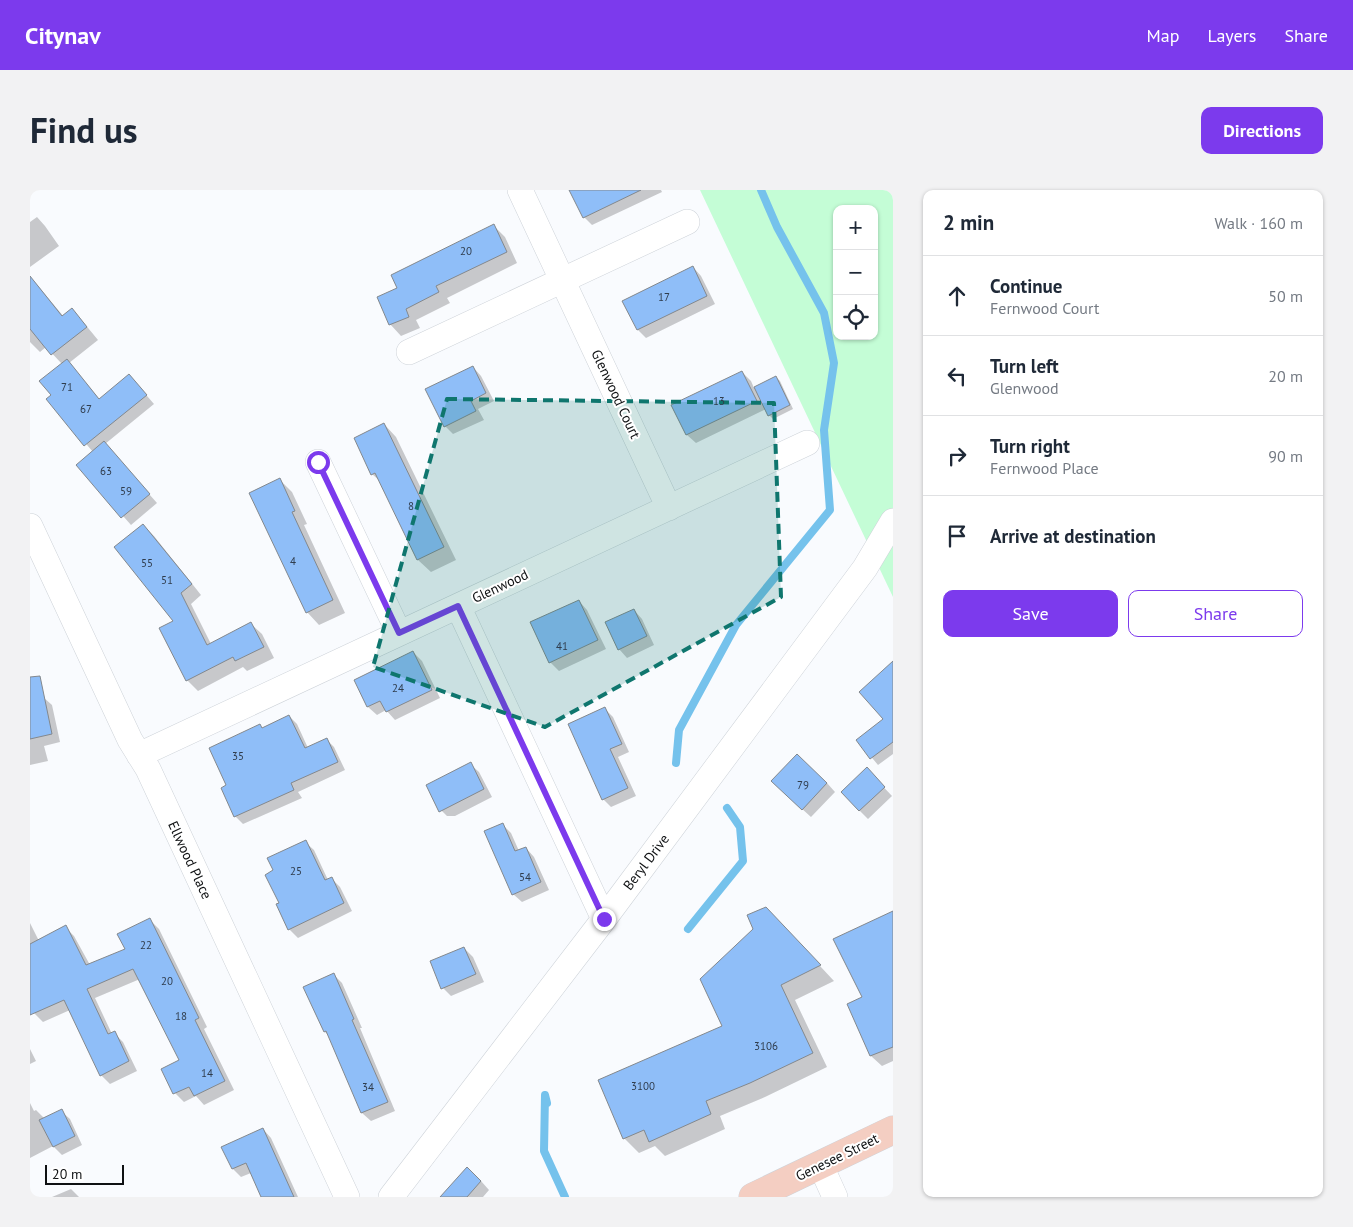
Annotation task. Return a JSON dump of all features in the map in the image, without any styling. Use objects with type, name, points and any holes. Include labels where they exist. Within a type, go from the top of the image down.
[{"type":"main road","name":"Genesee Street","points":[[753,1197],[893,1130]]},
{"type":"street","name":"Glenwood Court","points":[[520,190],[669,508]]},
{"type":"street","points":[[409,352],[687,222]]},
{"type":"street","name":"Glenwood","points":[[139,755],[807,443]]},
{"type":"street","points":[[318,462],[399,633]]},
{"type":"street","name":"Beryl Drive","points":[[391,1197],[604,919],[865,568],[893,521]]},
{"type":"street","name":"Ellwood Place","points":[[30,526],[130,740],[148,769],[347,1197]]},
{"type":"street","points":[[458,606],[604,919]]},
{"type":"street","points":[[821,1166],[835,1197]]},
{"type":"highlighted area","points":[[447,399],[774,403],[781,597],[545,727],[373,667]]},
{"type":"green space","points":[[700,190],[893,190],[893,597]]},
{"type":"building","points":[[569,190],[641,190],[583,218]]},
{"type":"building","points":[[494,224],[507,252],[436,286],[439,292],[406,309],[409,317],[389,325],[377,297],[397,288],[391,275]]},
{"type":"building","points":[[693,266],[707,296],[637,330],[622,301]]},
{"type":"building","points":[[30,276],[62,316],[72,308],[87,327],[51,355],[30,329]]},
{"type":"building","points":[[67,359],[99,399],[129,374],[147,395],[84,446],[46,399],[51,395],[39,381]]},
{"type":"building","points":[[473,366],[486,393],[471,401],[476,411],[444,427],[425,389]]},
{"type":"building","points":[[742,371],[757,401],[686,435],[671,405]]},
{"type":"building","points":[[776,376],[790,405],[768,416],[754,387]]},
{"type":"building","points":[[384,423],[444,547],[417,560],[375,473],[371,475],[354,438]]},
{"type":"building","points":[[104,441],[150,494],[121,518],[76,465]]},
{"type":"building","points":[[280,478],[295,511],[292,512],[333,600],[306,613],[249,493]]},
{"type":"building","points":[[143,524],[192,584],[181,593],[207,645],[251,622],[264,647],[235,661],[233,657],[186,681],[159,628],[173,621],[114,547]]},
{"type":"building","points":[[579,600],[598,640],[549,663],[530,622]]},
{"type":"building","points":[[634,609],[647,636],[618,650],[605,622]]},
{"type":"building","points":[[413,651],[432,690],[386,712],[380,701],[367,707],[354,680]]},
{"type":"building","points":[[893,661],[893,742],[870,759],[856,740],[883,719],[859,692]]},
{"type":"building","points":[[40,676],[52,734],[30,739],[30,677]]},
{"type":"building","points":[[605,707],[622,744],[610,749],[628,788],[602,800],[568,724]]},
{"type":"building","points":[[289,715],[305,748],[327,738],[338,762],[291,783],[294,790],[234,817],[221,788],[226,785],[209,748],[260,724],[262,728]]},
{"type":"building","points":[[797,754],[827,783],[802,810],[771,781]]},
{"type":"building","points":[[471,762],[484,789],[439,812],[426,785]]},
{"type":"building","points":[[867,767],[885,787],[859,811],[841,792]]},
{"type":"building","points":[[503,823],[515,851],[526,847],[541,882],[512,895],[484,831]]},
{"type":"building","points":[[306,840],[325,880],[332,877],[344,903],[288,930],[276,904],[279,903],[265,875],[273,870],[267,858]]},
{"type":"building","points":[[766,907],[821,965],[781,985],[813,1053],[750,1083],[706,1101],[711,1114],[649,1142],[644,1130],[623,1139],[598,1080],[722,1026],[700,979],[753,929],[747,915]]},
{"type":"building","points":[[893,911],[893,1047],[870,1056],[847,1004],[862,997],[833,939]]},
{"type":"building","points":[[150,918],[199,1018],[195,1020],[225,1081],[194,1096],[189,1087],[173,1094],[161,1069],[179,1060],[133,969],[87,989],[108,1034],[115,1031],[129,1061],[100,1076],[64,1000],[30,1015],[30,944],[66,925],[86,965],[125,949],[117,934]]},
{"type":"building","points":[[464,947],[476,974],[441,989],[430,961]]},
{"type":"building","points":[[334,973],[354,1019],[352,1020],[388,1102],[361,1113],[326,1031],[324,1032],[303,987]]},
{"type":"building","points":[[62,1109],[75,1136],[53,1147],[39,1120]]},
{"type":"building","points":[[263,1128],[294,1197],[261,1197],[246,1163],[232,1169],[221,1147]]},
{"type":"building","points":[[467,1167],[481,1181],[467,1197],[440,1197]]},
{"type":"waterway","points":[[676,763],[679,730],[736,625],[830,510],[824,430],[834,363],[824,313],[777,227],[761,190]]},
{"type":"waterway","points":[[688,929],[743,861],[740,827],[727,808]]},
{"type":"waterway","points":[[547,1103],[545,1095],[544,1151],[565,1197]]},
{"type":"route","points":[[318,462],[399,633],[458,606],[604,919]]}]
